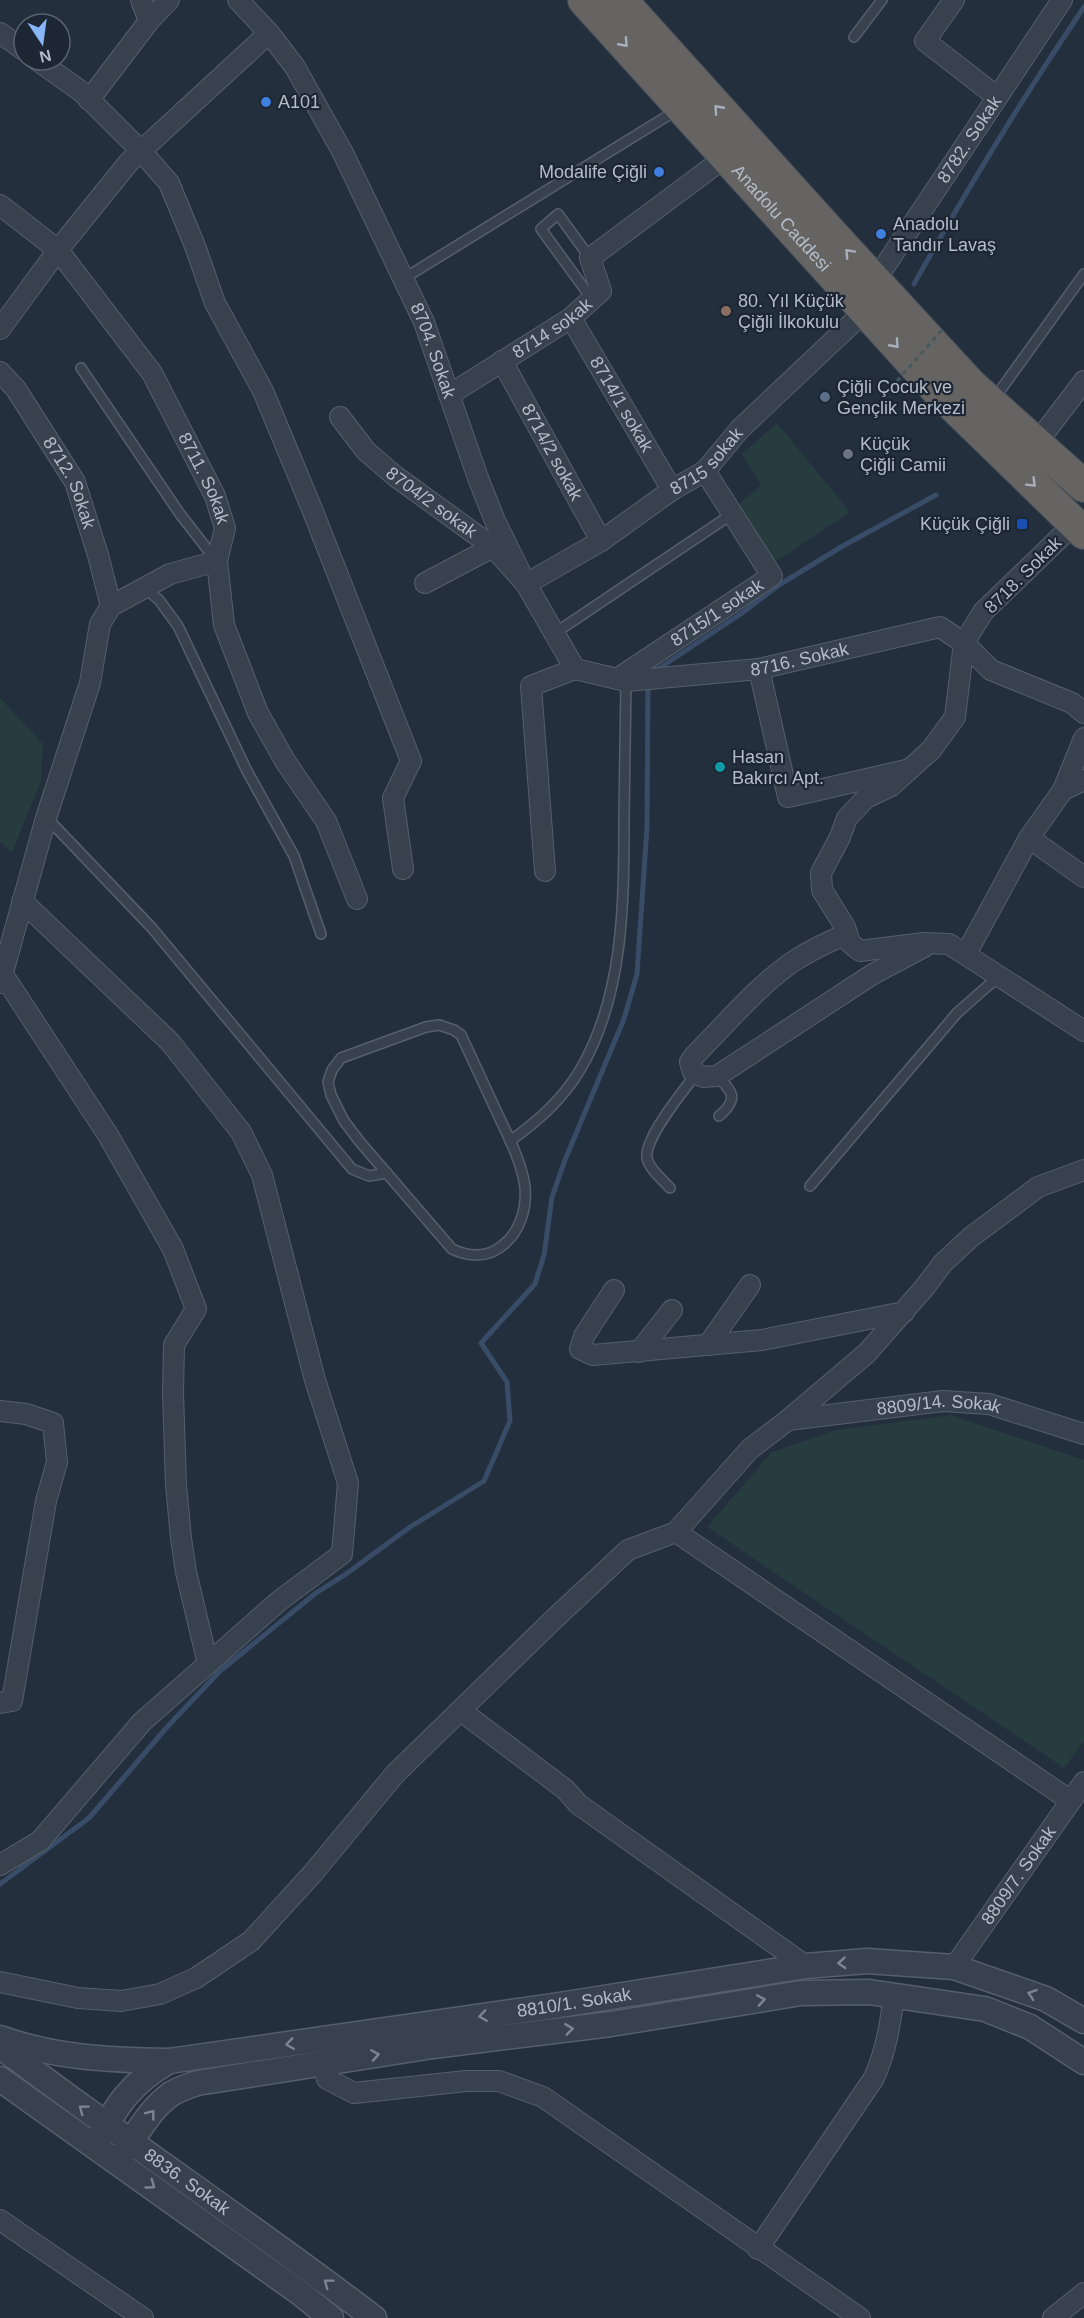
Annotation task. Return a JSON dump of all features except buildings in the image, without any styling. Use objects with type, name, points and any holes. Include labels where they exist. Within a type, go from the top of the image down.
[{"type":"highway","name":"Anadolu Caddesi","points":[[584,0],[937,390],[1079,529]]},
{"type":"highway","name":"Anadolu Caddesi","points":[[621,0],[971,386],[1084,486]]},
{"type":"street","points":[[141,0],[149,21]]},
{"type":"street","points":[[89,99],[149,21],[169,0]]},
{"type":"street","name":"8704. Sokak","points":[[238,0],[269,33],[295,68],[343,153],[423,322],[495,520],[526,584],[574,669]]},
{"type":"street","points":[[954,0],[925,41],[996,96]]},
{"type":"street","name":"8782. Sokak","points":[[875,281],[1062,0]]},
{"type":"street","points":[[0,329],[58,250],[129,162],[269,33]]},
{"type":"street","points":[[53,72],[89,99],[169,183],[215,303],[263,392],[312,509],[411,761],[393,798],[403,869]]},
{"type":"street","points":[[591,258],[727,156]]},
{"type":"street","name":"8711. Sokak","points":[[0,205],[58,250],[153,373],[215,496],[225,528],[217,561],[224,625],[258,712],[285,761],[326,821],[357,899]]},
{"type":"street","name":"8714 sokak","points":[[449,395],[571,318],[601,291],[591,258]]},
{"type":"street","name":"8715 sokak","points":[[526,584],[601,541],[672,490],[705,471],[740,429],[865,311]]},
{"type":"street","name":"8714/1 sokak","points":[[571,318],[672,490]]},
{"type":"street","name":"8714/2 sokak","points":[[502,361],[601,541]]},
{"type":"street","name":"8712. Sokak","points":[[0,372],[16,390],[75,482],[111,606]]},
{"type":"street","points":[[1036,444],[1084,381]]},
{"type":"street","name":"8704/2 sokak","points":[[340,417],[366,451],[395,476],[493,547],[526,584]]},
{"type":"street","name":"8715/1 sokak","points":[[621,680],[772,576],[705,471]]},
{"type":"street","name":"8718. Sokak","points":[[1079,529],[983,612],[964,643],[955,717],[931,750],[891,786],[866,798],[847,818],[821,873],[822,890],[836,910],[850,943],[860,951],[932,943],[949,944],[1084,1031]]},
{"type":"street","points":[[425,583],[493,547]]},
{"type":"street","points":[[208,1664],[186,1572],[176,1485],[174,1345],[196,1309],[173,1249],[108,1135],[1,978],[46,818],[90,683],[100,624],[111,606],[170,574],[217,561]]},
{"type":"street","name":"8716. Sokak","points":[[621,680],[759,669],[940,627],[964,643],[991,670],[1072,703],[1084,713]]},
{"type":"street","points":[[545,872],[531,686],[574,669],[621,680]]},
{"type":"street","points":[[759,669],[788,797],[910,769]]},
{"type":"street","points":[[966,954],[1029,838],[1063,790],[1084,738]]},
{"type":"street","points":[[1063,790],[1084,780]]},
{"type":"street","points":[[1029,838],[1084,877]]},
{"type":"street","points":[[0,1865],[40,1841],[142,1722],[279,1601],[342,1554],[348,1483],[315,1380],[262,1175],[241,1132],[170,1042],[22,901]]},
{"type":"street","points":[[847,934],[818,946],[795,960],[765,985],[695,1055],[690,1065],[696,1074],[703,1077],[717,1076],[873,974],[932,943]]},
{"type":"street","points":[[0,1982],[78,1998],[121,2001],[160,1994],[196,1978],[251,1941],[313,1873],[395,1774],[628,1550],[676,1532],[750,1449],[867,1353],[904,1312],[943,1263],[994,1218],[1038,1187],[1084,1170]]},
{"type":"street","points":[[708,1346],[750,1285]]},
{"type":"street","points":[[614,1290],[584,1336],[580,1349],[593,1355],[762,1340],[904,1312]]},
{"type":"street","points":[[639,1352],[672,1310]]},
{"type":"street","name":"8809/14. Sokak","points":[[788,1420],[943,1401],[989,1404],[1084,1434]]},
{"type":"street","points":[[0,1411],[26,1414],[53,1423],[57,1462],[46,1501],[12,1701],[0,1703]]},
{"type":"street","points":[[676,1532],[1071,1801]]},
{"type":"street","points":[[460,1711],[566,1790],[578,1804],[806,1966]]},
{"type":"street","name":"8809/7. Sokak","points":[[954,1967],[1084,1782]]},
{"type":"street","name":"8810/1. Sokak","points":[[101,2136],[130,2089],[148,2073],[169,2061],[554,2006],[806,1966],[867,1961],[954,1967],[1046,1999],[1084,2021]]},
{"type":"street","name":"8810/1. Sokak","points":[[124,2152],[160,2103],[173,2093],[197,2083],[433,2046],[611,2024],[801,1993],[869,1992],[985,2010],[1029,2027],[1084,2062]]},
{"type":"street","points":[[758,2249],[874,2078],[883,2058],[890,2029],[894,1996]]},
{"type":"street","points":[[0,2037],[26,2047],[77,2058],[169,2061]]},
{"type":"street","name":"8836. Sokak","points":[[0,2046],[101,2136],[318,2275],[374,2318]]},
{"type":"street","points":[[323,2064],[327,2079],[354,2093],[466,2081],[499,2081],[543,2097],[860,2318]]},
{"type":"street","points":[[0,2079],[101,2136]]},
{"type":"street","points":[[124,2152],[331,2318]]},
{"type":"street","points":[[0,2220],[143,2318]]},
{"type":"street","points":[[1053,2318],[1084,2293]]},
{"type":"lane","points":[[854,37],[882,0]]},
{"type":"lane","points":[[403,279],[682,107]]},
{"type":"lane","points":[[591,258],[558,214],[541,229],[592,299]]},
{"type":"lane","points":[[990,403],[1084,274]]},
{"type":"lane","points":[[81,368],[180,514],[217,561]]},
{"type":"lane","points":[[555,633],[732,514]]},
{"type":"lane","points":[[146,588],[159,600],[178,626],[242,761],[294,856],[321,934]]},
{"type":"lane","points":[[510,1141],[538,1121],[567,1090],[590,1053],[606,1011],[622,913],[621,680]]},
{"type":"lane","points":[[46,818],[152,928],[352,1169],[369,1176],[387,1173]]},
{"type":"lane","points":[[810,1186],[957,1013],[999,976]]},
{"type":"lane","points":[[426,1027],[446,1027],[461,1035],[510,1141],[523,1179],[523,1210],[511,1237],[496,1250],[486,1254],[469,1255],[452,1249],[360,1143],[344,1120],[331,1095],[329,1076],[341,1058],[426,1027]]},
{"type":"lane","points":[[670,1188],[649,1163],[648,1147],[669,1110],[696,1074]]},
{"type":"lane","points":[[717,1076],[730,1089],[732,1099],[729,1106],[719,1116]]},
{"type":"path","points":[[897,381],[942,330]]},
{"type":"green space","points":[[777,423],[850,512],[775,562],[739,504],[761,485],[742,454]]},
{"type":"green space","points":[[0,698],[43,744],[41,781],[12,852],[0,842]]},
{"type":"green space","points":[[951,1415],[1084,1460],[1084,1741],[1064,1768],[707,1527],[772,1452],[836,1430]]},
{"type":"waterway","points":[[914,284],[996,144],[1084,7]]},
{"type":"waterway","points":[[655,671],[742,613],[779,585],[841,547],[936,495]]},
{"type":"waterway","points":[[0,1884],[89,1818],[168,1726],[220,1671],[316,1593],[410,1527],[484,1481],[510,1421],[507,1382],[481,1343],[535,1284],[544,1255],[552,1197],[565,1160],[624,1019],[637,974],[647,827],[648,685]]},
{"type":"place","name":"A101","points":[[266,102]]},
{"type":"place","name":"Modalife Çiğli","points":[[659,172]]},
{"type":"place","name":"Anadolu Tandır Lavaş","points":[[881,234]]},
{"type":"place","name":"80. Yıl Küçük Çiğli İlkokulu","points":[[726,311]]},
{"type":"place","name":"Çiğli Çocuk ve Gençlik Merkezi","points":[[825,397]]},
{"type":"place","name":"Küçük Çiğli Camii","points":[[848,454]]},
{"type":"place","name":"Küçük Çiğli","points":[[1022,524]]},
{"type":"place","name":"Hasan Bakırcı Apt.","points":[[720,767]]}]
